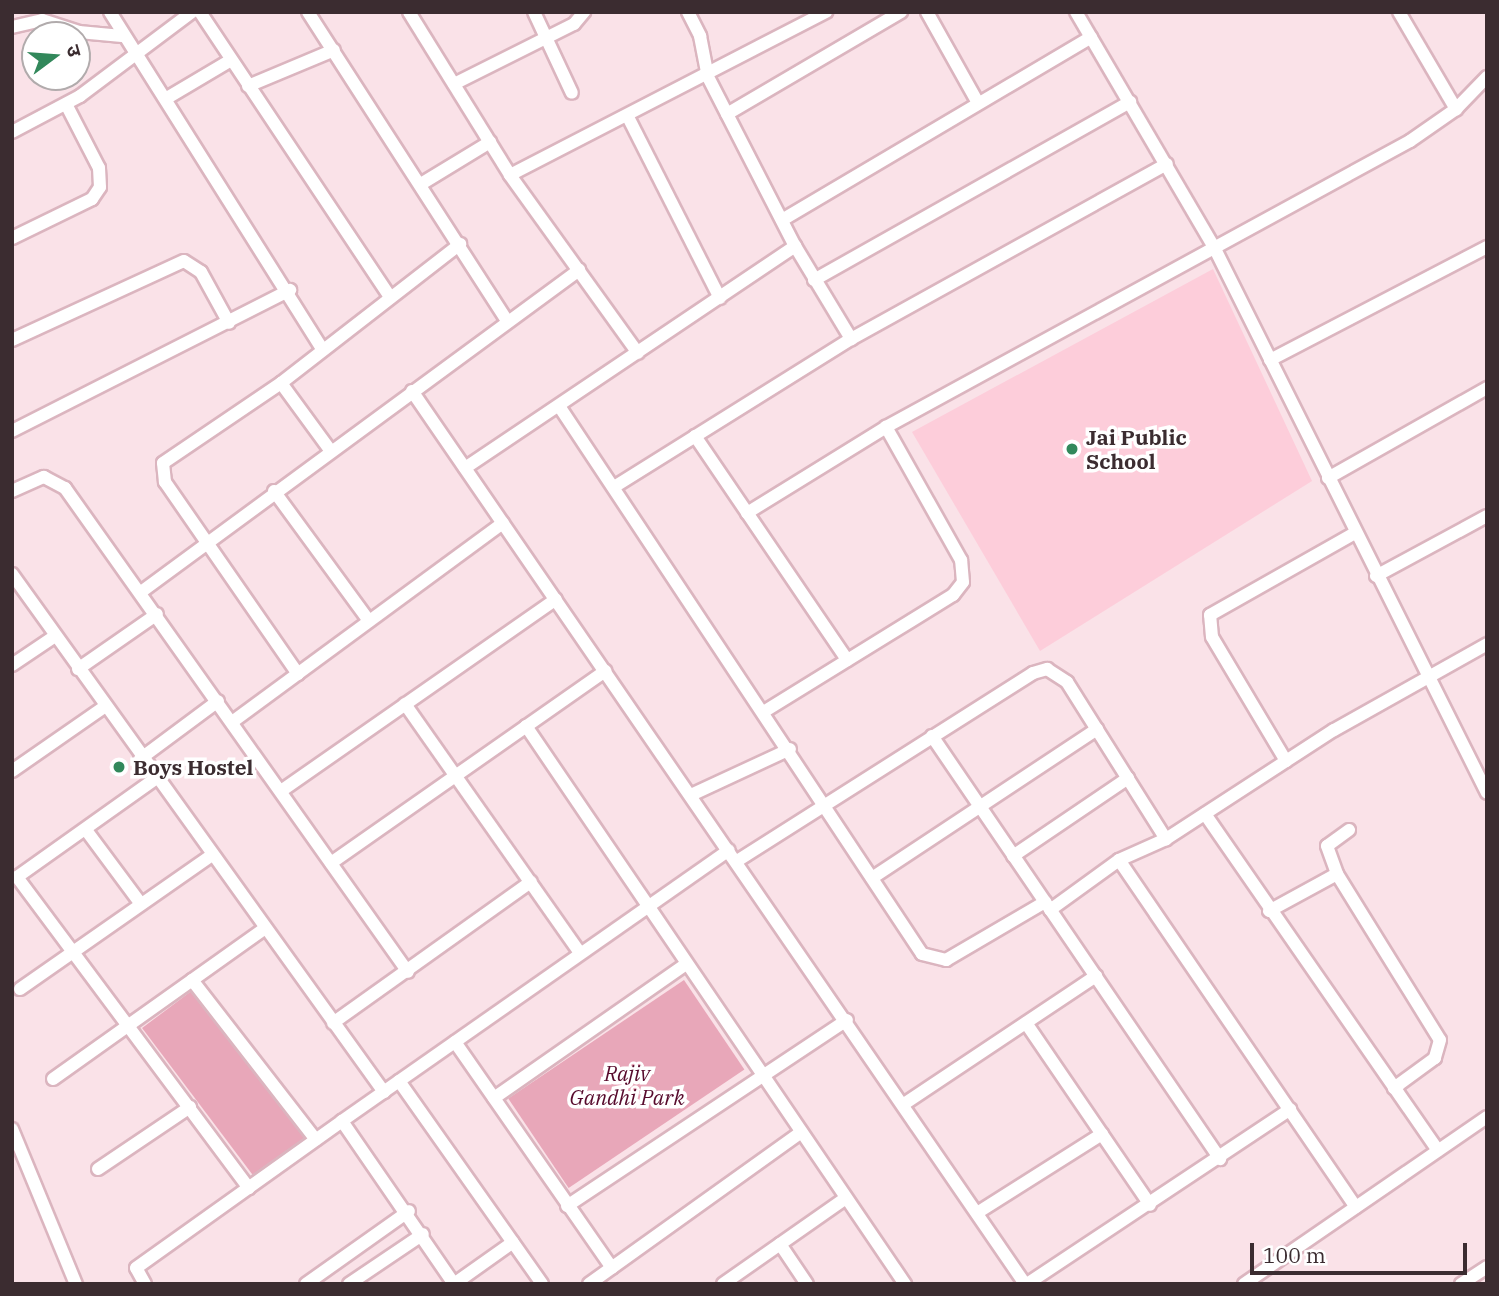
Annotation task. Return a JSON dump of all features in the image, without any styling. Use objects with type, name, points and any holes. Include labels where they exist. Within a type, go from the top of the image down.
[{"type":"street","points":[[110,12],[133,54],[167,97],[290,290],[322,348]]},
{"type":"street","points":[[12,132],[66,104],[192,12]]},
{"type":"street","points":[[201,12],[390,297]]},
{"type":"street","points":[[308,12],[460,244],[507,321]]},
{"type":"street","points":[[410,12],[510,175],[638,353]]},
{"type":"street","points":[[534,12],[572,93]]},
{"type":"street","points":[[454,85],[574,24],[584,12]]},
{"type":"street","points":[[688,12],[700,36],[709,77],[727,114],[795,246],[851,339]]},
{"type":"street","points":[[727,114],[901,12]]},
{"type":"street","points":[[927,12],[978,103]]},
{"type":"street","points":[[1076,12],[1215,248],[1376,576],[1487,793]]},
{"type":"street","points":[[1399,12],[1456,109]]},
{"type":"street","points":[[510,175],[709,77],[822,13]]},
{"type":"street","points":[[12,27],[42,20],[79,32],[122,36]]},
{"type":"street","points":[[782,220],[1091,37]]},
{"type":"street","points":[[248,86],[334,50]]},
{"type":"street","points":[[167,97],[231,60]]},
{"type":"street","points":[[747,513],[886,427],[1398,148],[1456,109],[1487,77]]},
{"type":"street","points":[[814,280],[1130,102]]},
{"type":"street","points":[[12,238],[92,199],[100,187],[99,168],[66,104]]},
{"type":"street","points":[[628,117],[720,298]]},
{"type":"street","points":[[421,184],[489,142]]},
{"type":"street","points":[[614,487],[851,339],[1167,164]]},
{"type":"street","points":[[298,674],[165,482],[163,463],[281,383],[322,348],[460,244]]},
{"type":"street","points":[[465,468],[795,246]]},
{"type":"street","points":[[1270,360],[1487,247]]},
{"type":"street","points":[[12,340],[184,261],[201,272],[229,323]]},
{"type":"street","points":[[141,592],[274,491],[579,270]]},
{"type":"street","points":[[12,431],[290,290]]},
{"type":"street","points":[[281,383],[330,450]]},
{"type":"street","points":[[1328,478],[1487,388]]},
{"type":"street","points":[[412,391],[1026,1284],[1220,1160],[1290,1110]]},
{"type":"street","points":[[559,407],[765,711],[922,954],[934,960],[958,955],[1048,906],[1119,860],[1166,839],[1286,761],[1487,644]]},
{"type":"street","points":[[765,711],[953,595],[963,582],[961,560],[886,427]]},
{"type":"street","points":[[695,436],[847,660]]},
{"type":"street","points":[[12,491],[30,480],[57,480],[157,614],[408,971]]},
{"type":"street","points":[[274,491],[369,621]]},
{"type":"street","points":[[1376,576],[1487,516]]},
{"type":"street","points":[[232,722],[503,523]]},
{"type":"street","points":[[1286,761],[1212,638],[1210,615],[1355,533]]},
{"type":"street","points":[[12,574],[140,759],[384,1092]]},
{"type":"street","points":[[281,791],[556,599]]},
{"type":"street","points":[[78,669],[157,614]]},
{"type":"street","points":[[12,664],[55,636]]},
{"type":"street","points":[[145,1284],[136,1268],[647,907],[733,855],[825,805],[932,736],[1046,669],[1067,682],[1166,839]]},
{"type":"street","points":[[331,863],[605,671]]},
{"type":"street","points":[[140,759],[218,701]]},
{"type":"street","points":[[405,704],[580,953]]},
{"type":"street","points":[[12,771],[104,707]]},
{"type":"street","points":[[526,726],[905,1284]]},
{"type":"street","points":[[872,878],[1097,729]]},
{"type":"street","points":[[932,736],[1220,1160]]},
{"type":"street","points":[[691,795],[790,749]]},
{"type":"street","points":[[1013,856],[1128,778]]},
{"type":"street","points":[[155,779],[17,877],[75,951],[249,1188]]},
{"type":"street","points":[[1205,814],[1269,911],[1438,1150]]},
{"type":"street","points":[[86,830],[141,904]]},
{"type":"street","points":[[1349,830],[1327,846],[1337,874],[1440,1040],[1435,1058],[1394,1088]]},
{"type":"street","points":[[20,989],[211,856]]},
{"type":"street","points":[[1119,860],[1356,1207]]},
{"type":"street","points":[[1269,911],[1337,874]]},
{"type":"street","points":[[333,1023],[531,882]]},
{"type":"street","points":[[53,1079],[264,929]]},
{"type":"street","points":[[494,1098],[686,964]]},
{"type":"street","points":[[904,1104],[1096,976]]},
{"type":"street","points":[[192,980],[316,1140]]},
{"type":"street","points":[[567,1206],[760,1074],[847,1020]]},
{"type":"street","points":[[1026,1023],[1150,1205]]},
{"type":"street","points":[[454,1042],[612,1268]]},
{"type":"street","points":[[399,1081],[542,1284]]},
{"type":"street","points":[[98,1169],[190,1107]]},
{"type":"street","points":[[1244,1284],[1487,1117]]},
{"type":"street","points":[[342,1121],[409,1211],[454,1284],[513,1242]]},
{"type":"street","points":[[12,1129],[76,1284]]},
{"type":"street","points":[[589,1284],[801,1132]]},
{"type":"street","points":[[977,1213],[1102,1134]]},
{"type":"street","points":[[723,1284],[846,1198]]},
{"type":"street","points":[[306,1284],[409,1211]]},
{"type":"street","points":[[349,1284],[423,1234]]},
{"type":"street","points":[[780,1244],[807,1284]]},
{"type":"street","points":[[1461,1284],[1487,1267]]},
{"type":"shaded area","points":[[1213,269],[1312,481],[1040,651],[912,432]]},
{"type":"green space","name":"Rajiv Gandhi Park","points":[[684,980],[744,1070],[569,1188],[508,1099]]},
{"type":"green space","points":[[194,989],[307,1139],[255,1178],[142,1028]]},
{"type":"place","name":"Jai Public School","points":[[1072,449]]},
{"type":"place","name":"Boys Hostel","points":[[119,767]]}]
